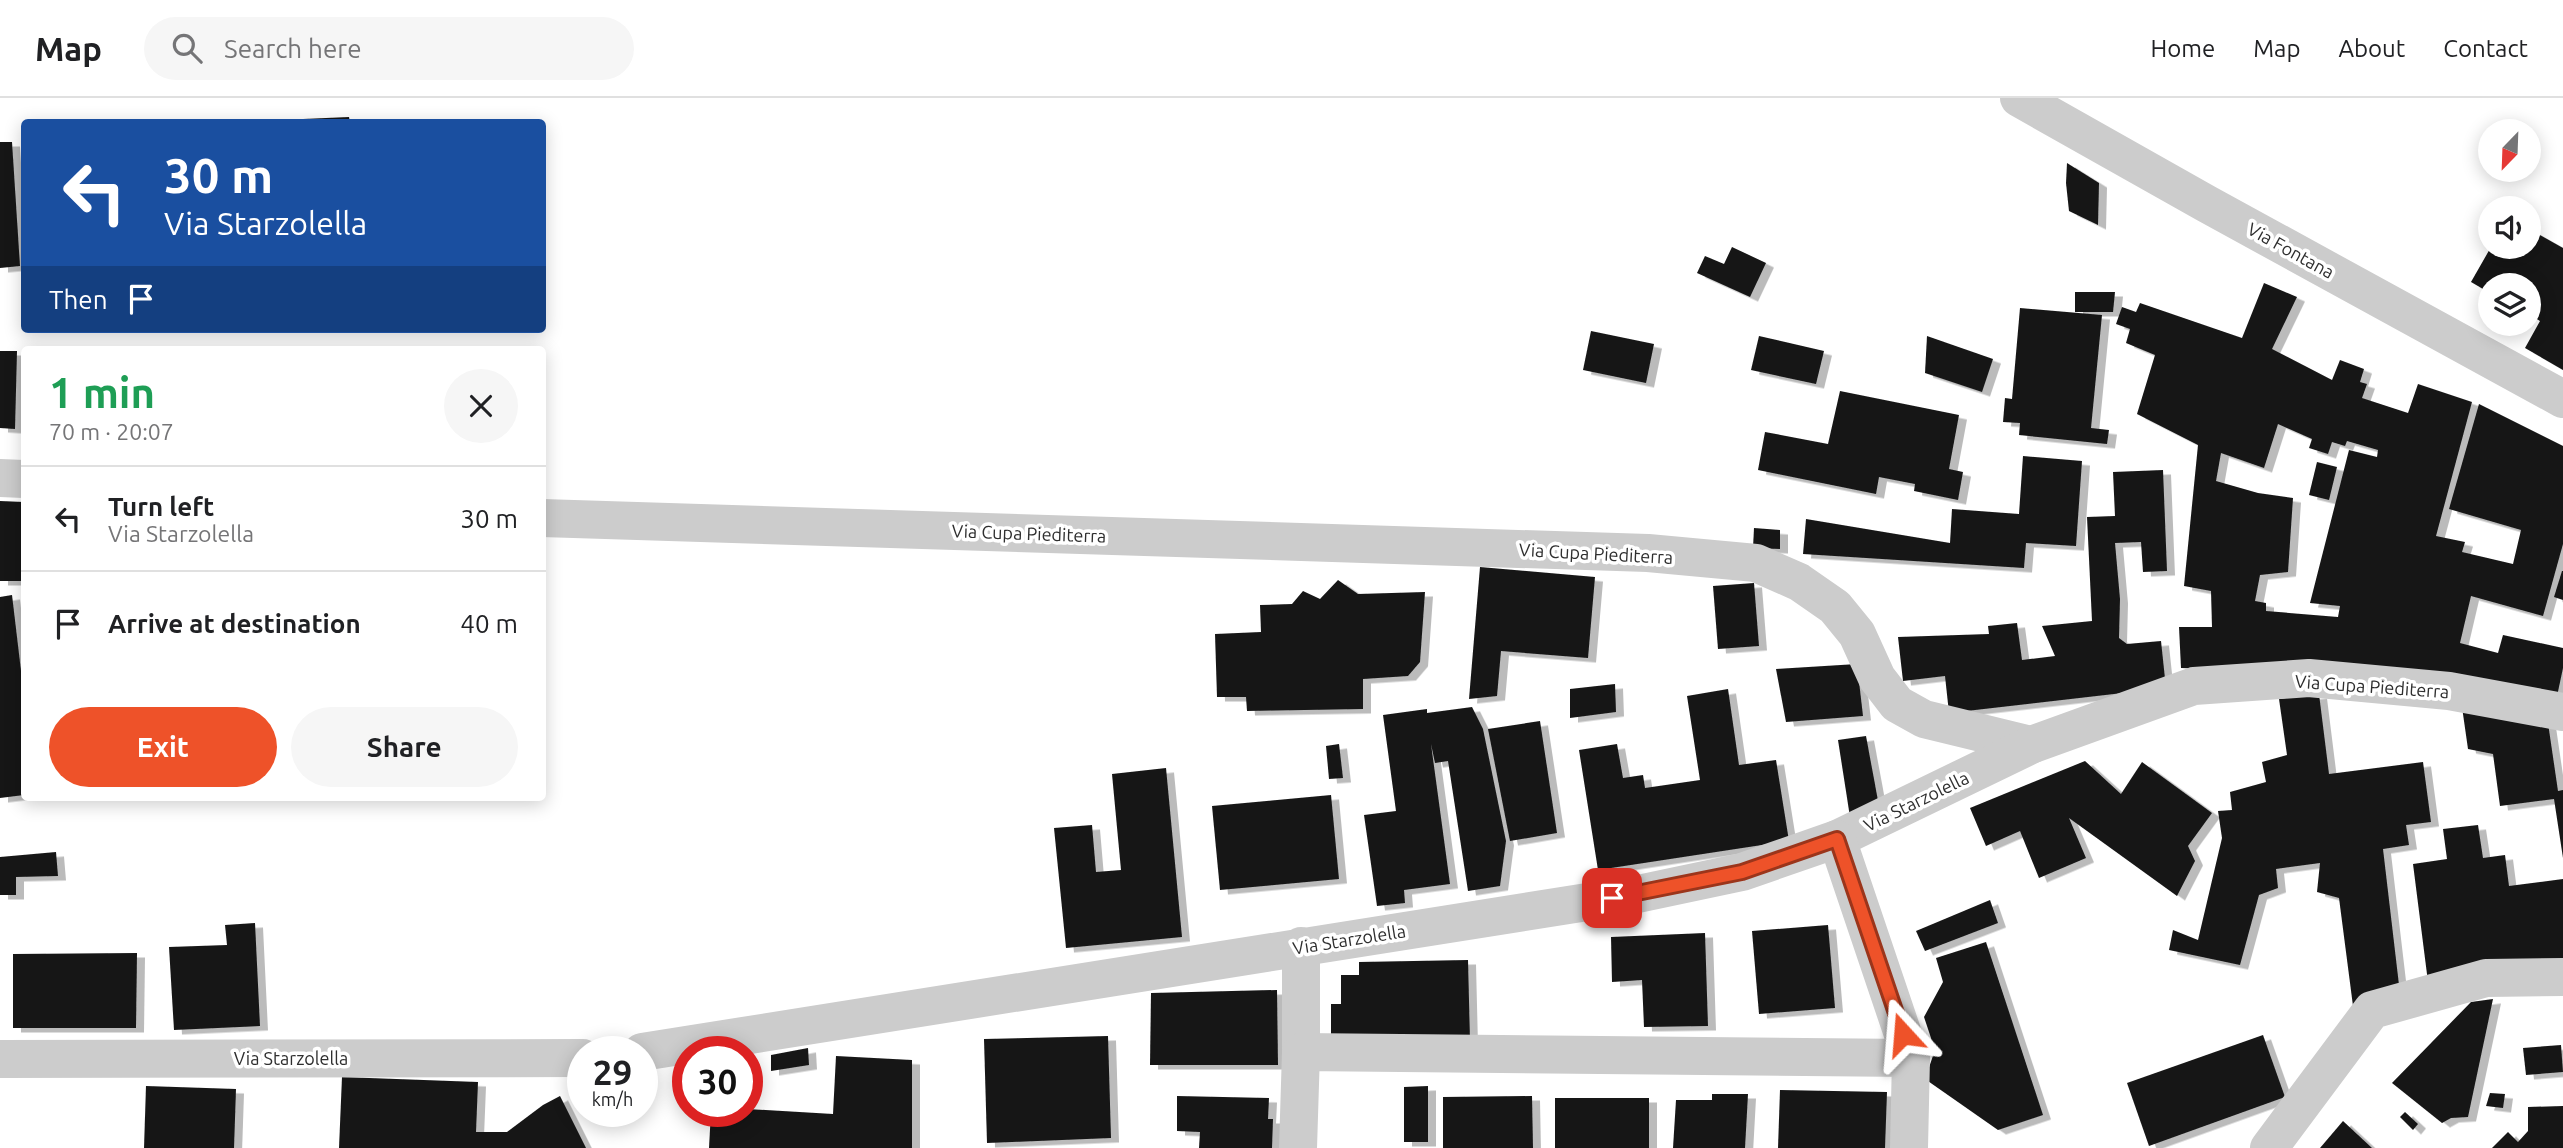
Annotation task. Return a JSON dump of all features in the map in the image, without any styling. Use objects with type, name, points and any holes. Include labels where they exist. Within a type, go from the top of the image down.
[{"type":"street","name":"Via Fontana","points":[[2019,98],[2563,399]]},
{"type":"street","points":[[0,478],[21,479]]},
{"type":"street","name":"Via Cupa Piediterra","points":[[546,518],[1648,553],[1756,563],[1799,582],[1835,607],[1857,634],[1877,678],[1897,704],[1924,719],[2031,745],[2194,686],[2309,678],[2449,691],[2563,712]]},
{"type":"street","name":"Via Starzolella","points":[[658,1049],[1638,894],[1742,872],[1837,839],[2031,745]]},
{"type":"street","points":[[1837,839],[1912,1058],[1909,1148]]},
{"type":"street","points":[[1298,1148],[1301,946]]},
{"type":"street","points":[[2269,1148],[2372,1010],[2487,978],[2563,977]]},
{"type":"street","points":[[1301,1052],[1912,1058]]},
{"type":"street","name":"Via Starzolella","points":[[0,1059],[567,1058]]},
{"type":"building","points":[[349,117],[349,119],[303,119]]},
{"type":"building","points":[[0,142],[12,142],[20,266],[0,268]]},
{"type":"building","points":[[2067,163],[2099,183],[2098,225],[2069,211]]},
{"type":"building","points":[[2541,236],[2563,248],[2563,370],[2525,348],[2532,336],[2541,336],[2541,273],[2478,273],[2478,286],[2471,282],[2484,259],[2541,259]]},
{"type":"building","points":[[1732,247],[1766,263],[1750,297],[1697,273],[1705,256],[1724,264]]},
{"type":"building","points":[[2264,283],[2297,297],[2272,349],[2332,380],[2340,360],[2364,369],[2360,382],[2367,384],[2362,398],[2408,413],[2418,384],[2472,402],[2436,536],[2465,542],[2462,552],[2513,564],[2521,530],[2449,509],[2479,404],[2563,446],[2563,544],[2543,616],[2471,596],[2460,643],[2498,653],[2503,635],[2563,648],[2563,668],[2556,701],[2418,677],[2181,668],[2179,627],[2212,627],[2211,591],[2184,586],[2198,445],[2137,414],[2155,355],[2126,343],[2130,329],[2116,324],[2122,307],[2136,312],[2140,303],[2242,338]],"holes":[[[2278,424],[2312,439],[2309,448],[2328,454],[2332,442],[2345,446],[2347,441],[2378,450],[2377,457],[2349,450],[2310,603],[2340,606],[2338,617],[2266,611],[2266,603],[2255,601],[2260,575],[2288,572],[2293,498],[2258,493],[2216,481],[2221,453],[2264,468]]]},
{"type":"building","points":[[2075,292],[2115,292],[2113,312],[2075,312]]},
{"type":"building","points":[[2020,308],[2102,315],[2091,428],[2109,430],[2107,444],[2019,435],[2020,423],[2003,422],[2005,398],[2012,399]]},
{"type":"building","points":[[1591,331],[1654,344],[1646,383],[1583,370]]},
{"type":"building","points":[[1759,336],[1824,351],[1816,384],[1751,370]]},
{"type":"building","points":[[1927,336],[1993,359],[1982,392],[1925,373]]},
{"type":"building","points":[[0,351],[17,351],[15,429],[0,428]]},
{"type":"building","points":[[1840,391],[1959,415],[1949,469],[1963,472],[1958,500],[1914,491],[1915,484],[1879,477],[1876,494],[1758,470],[1765,432],[1828,444]]},
{"type":"building","points":[[2023,456],[2082,461],[2076,546],[2026,543],[2024,568],[1803,554],[1806,519],[1950,543],[1952,509],[2019,514]]},
{"type":"building","points":[[2317,462],[2337,467],[2329,500],[2309,495]]},
{"type":"building","points":[[2163,470],[2167,571],[2143,572],[2141,542],[2115,543],[2120,599],[2119,638],[2127,644],[2161,641],[2166,688],[1949,713],[1945,676],[1903,681],[1898,637],[1989,634],[1988,626],[2017,623],[2022,660],[2055,656],[2042,626],[2092,621],[2087,517],[2115,516],[2113,472]]},
{"type":"building","points":[[0,501],[21,502],[21,581],[0,581]]},
{"type":"building","points":[[1754,528],[1780,530],[1780,549],[1753,548]]},
{"type":"building","points":[[1480,567],[1595,577],[1588,658],[1501,651],[1497,696],[1469,699]]},
{"type":"building","points":[[2563,571],[2563,600],[2554,597]]},
{"type":"building","points":[[1338,580],[1358,594],[1425,592],[1420,662],[1408,676],[1363,679],[1363,709],[1247,711],[1246,697],[1217,697],[1215,634],[1261,632],[1260,605],[1292,604],[1303,591],[1320,599]]},
{"type":"building","points":[[1754,583],[1759,646],[1718,649],[1713,586]]},
{"type":"building","points":[[12,595],[21,671],[21,795],[0,798],[0,597]]},
{"type":"building","points":[[1857,664],[1863,716],[1786,722],[1776,669]]},
{"type":"building","points":[[1615,684],[1616,712],[1570,718],[1570,689]]},
{"type":"building","points":[[1728,689],[1739,765],[1776,760],[1789,841],[1598,870],[1579,750],[1617,744],[1623,778],[1643,775],[1645,788],[1700,780],[1687,696]]},
{"type":"building","points":[[2319,694],[2329,774],[2423,762],[2431,822],[2406,825],[2409,845],[2383,849],[2399,985],[2353,1006],[2339,898],[2317,892],[2320,863],[2276,869],[2278,888],[2259,895],[2240,965],[2169,950],[2173,930],[2198,940],[2222,838],[2218,811],[2232,810],[2230,792],[2266,782],[2262,762],[2287,755],[2279,699]]},
{"type":"building","points":[[1472,707],[1483,729],[1506,841],[1500,886],[1468,891],[1448,761],[1435,763],[1431,744],[1450,884],[1404,890],[1405,903],[1377,906],[1364,815],[1396,811],[1383,715]]},
{"type":"building","points":[[2462,707],[2548,723],[2558,791],[2563,790],[2563,858],[2554,799],[2500,806],[2493,754],[2468,749]]},
{"type":"building","points":[[1540,721],[1557,833],[1510,841],[1488,729]]},
{"type":"building","points":[[1866,736],[1879,806],[1850,817],[1838,740]]},
{"type":"building","points":[[1339,744],[1343,778],[1329,779],[1326,746]]},
{"type":"building","points":[[2085,761],[2121,794],[2142,762],[2212,813],[2188,846],[2195,861],[2177,896],[2069,818],[2086,858],[2039,878],[2020,831],[1986,846],[1970,808]]},
{"type":"building","points":[[1166,768],[1182,937],[1066,948],[1054,828],[1092,825],[1096,872],[1121,870],[1112,774]]},
{"type":"building","points":[[1331,795],[1339,879],[1220,890],[1212,806]]},
{"type":"building","points":[[2478,825],[2483,858],[2505,855],[2509,886],[2563,879],[2563,964],[2428,982],[2413,864],[2447,859],[2443,829]]},
{"type":"building","points":[[56,852],[58,876],[16,877],[16,895],[0,895],[0,857]]},
{"type":"building","points":[[1990,900],[1998,923],[1925,951],[1916,931]]},
{"type":"building","points":[[255,923],[260,1026],[174,1030],[169,947],[227,945],[225,925]]},
{"type":"building","points":[[1828,925],[1835,1008],[1759,1014],[1752,931]]},
{"type":"building","points":[[1705,933],[1708,1026],[1644,1027],[1642,980],[1612,982],[1611,937]]},
{"type":"building","points":[[1986,942],[2043,1115],[1998,1130],[1925,1079],[1935,1050],[1924,1017],[1943,982],[1936,958]]},
{"type":"building","points":[[137,953],[136,1028],[13,1028],[13,954]]},
{"type":"building","points":[[1468,960],[1470,1041],[1331,1044],[1331,1004],[1341,1004],[1341,975],[1359,975],[1359,962]]},
{"type":"building","points":[[1277,990],[1278,1065],[1150,1065],[1151,993]]},
{"type":"building","points":[[2493,999],[2468,1117],[2451,1118],[2442,1123],[2392,1083],[2471,1002]]},
{"type":"building","points":[[2263,1035],[2285,1097],[2149,1146],[2127,1083]]},
{"type":"building","points":[[1108,1036],[1111,1138],[987,1143],[984,1039]]},
{"type":"building","points":[[2561,1045],[2563,1072],[2526,1075],[2523,1048]]},
{"type":"building","points":[[808,1048],[809,1065],[771,1071],[771,1055]]},
{"type":"building","points":[[836,1056],[912,1060],[912,1148],[709,1148],[710,1127],[763,1127],[763,1110],[833,1114]]},
{"type":"building","points":[[342,1077],[478,1082],[476,1132],[507,1132],[543,1105],[560,1096],[567,1110],[567,1127],[576,1127],[586,1148],[339,1148]]},
{"type":"building","points":[[146,1086],[236,1089],[234,1148],[144,1148]]},
{"type":"building","points":[[1428,1086],[1428,1142],[1404,1142],[1404,1087]]},
{"type":"building","points":[[1780,1090],[1887,1092],[1885,1148],[1778,1148]]},
{"type":"building","points":[[2490,1093],[2505,1094],[2503,1108],[2486,1106]]},
{"type":"building","points":[[1712,1094],[1748,1094],[1745,1148],[1673,1148],[1676,1100],[1712,1100]]},
{"type":"building","points":[[1177,1096],[1269,1098],[1268,1119],[1273,1119],[1272,1148],[1199,1148],[1200,1132],[1177,1131]]},
{"type":"building","points":[[1532,1096],[1533,1148],[1443,1148],[1443,1097]]},
{"type":"building","points":[[1555,1098],[1649,1098],[1649,1148],[1555,1148]]},
{"type":"building","points":[[2563,1106],[2563,1148],[2492,1148],[2508,1132],[2518,1142],[2528,1131],[2528,1107]]},
{"type":"building","points":[[2405,1112],[2418,1124],[2413,1130],[2400,1117]]},
{"type":"building","points":[[2343,1121],[2372,1148],[2320,1148]]},
{"type":"route","points":[[1612,898],[1742,872],[1837,839],[1903,1034]]}]
